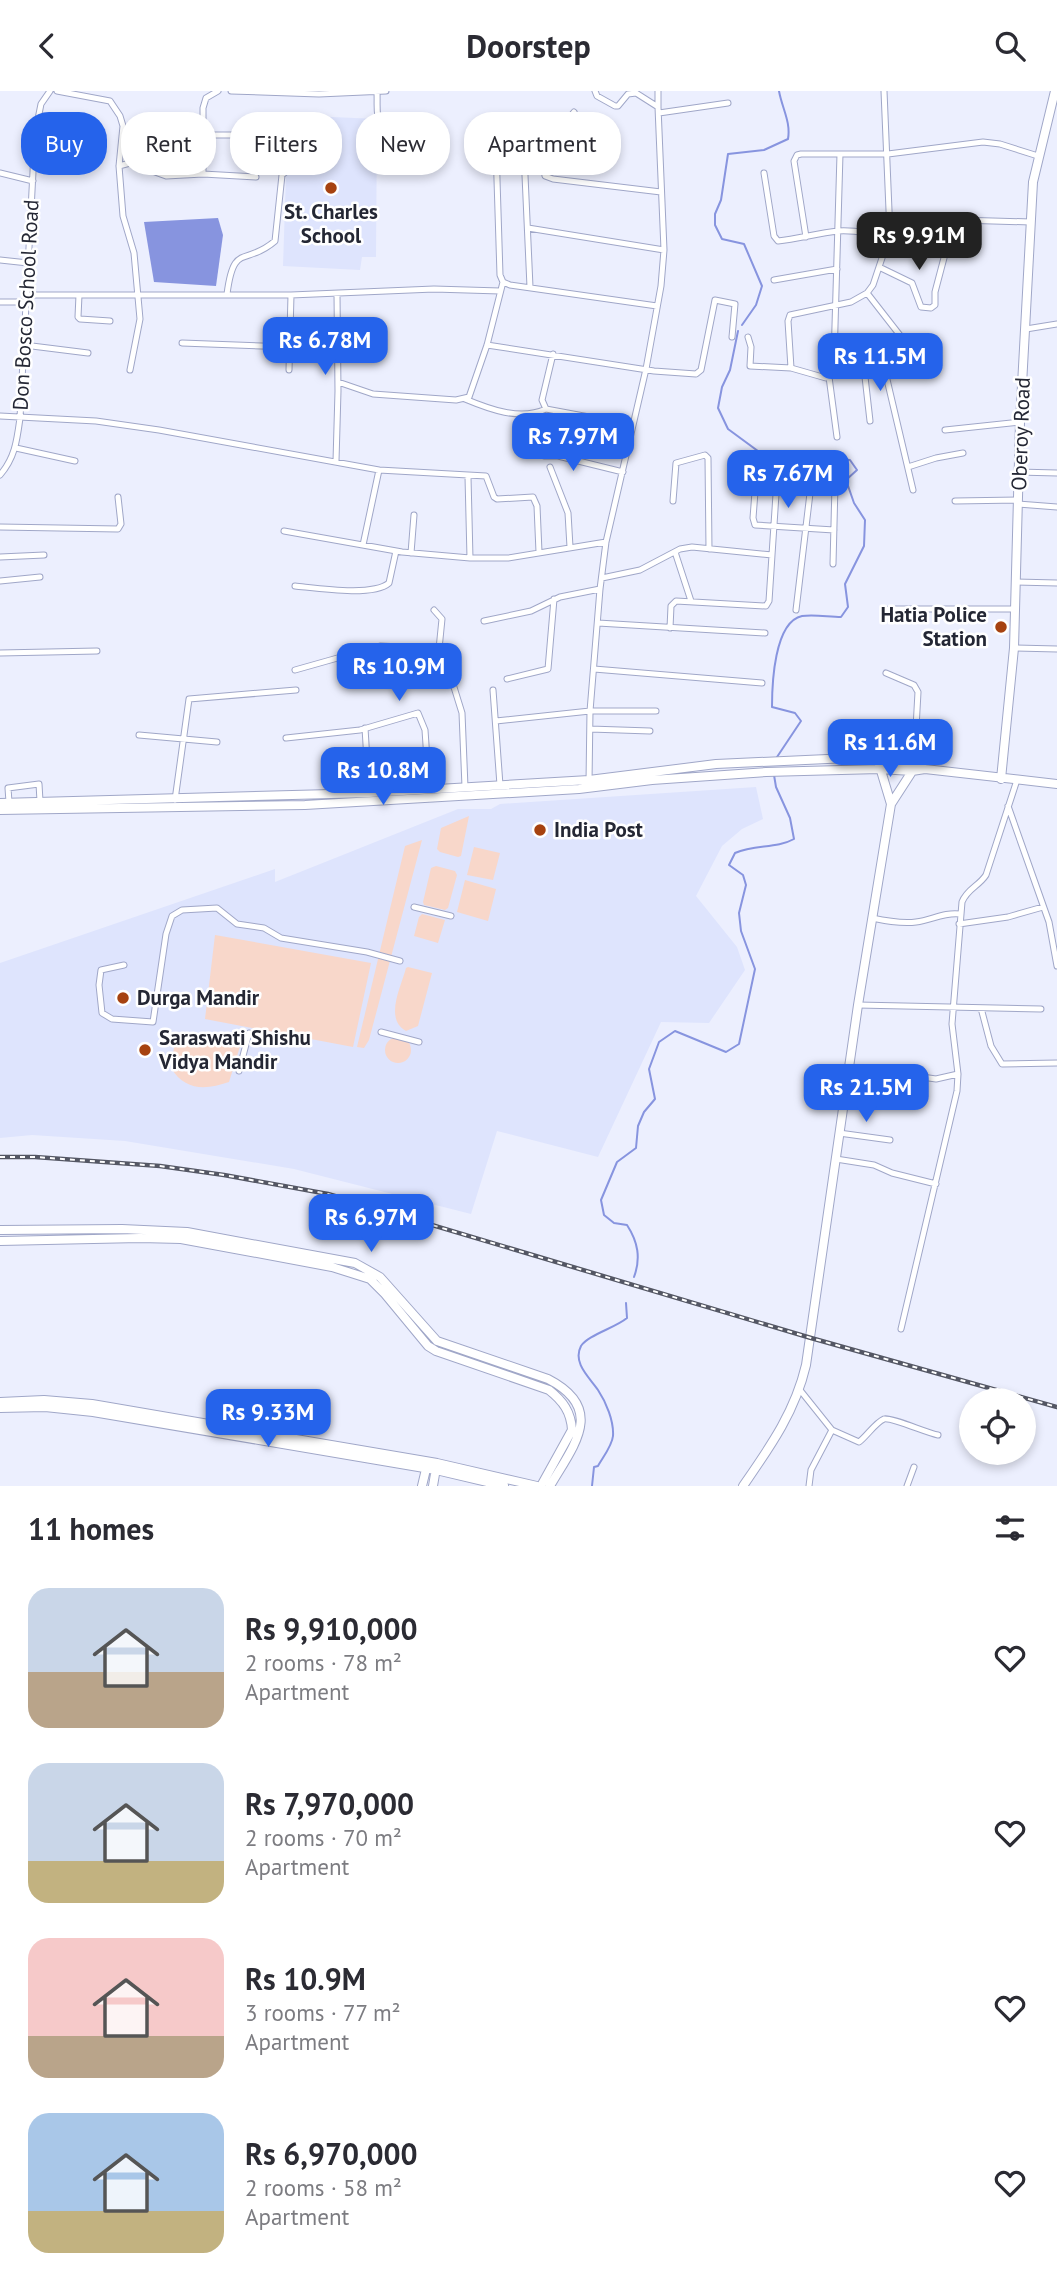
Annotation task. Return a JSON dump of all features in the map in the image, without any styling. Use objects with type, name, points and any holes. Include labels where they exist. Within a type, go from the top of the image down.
[{"type":"street","name":"Don Bosco School Road","points":[[0,475],[16,448],[20,418],[36,121],[40,104],[50,91]]},
{"type":"street","points":[[57,91],[110,101],[123,126],[120,166],[123,216],[134,253],[138,295],[139,331],[130,370]]},
{"type":"street","points":[[203,112],[206,98],[218,91]]},
{"type":"street","points":[[231,91],[387,91]]},
{"type":"street","points":[[377,91],[378,112]]},
{"type":"street","points":[[595,91],[597,96],[615,106],[632,93],[643,96],[659,110],[728,103]]},
{"type":"street","points":[[589,784],[590,711],[600,589],[607,542],[646,369],[664,250],[658,91]]},
{"type":"street","points":[[791,368],[788,321],[790,315],[851,302],[867,293],[890,238],[884,91]]},
{"type":"street","name":"Oberoy Road","points":[[1001,779],[1014,648],[1020,422],[1033,183],[1055,91]]},
{"type":"street","points":[[806,237],[795,158],[801,153],[888,154],[983,142],[1038,156]]},
{"type":"street","points":[[838,367],[834,360],[834,306],[840,154]]},
{"type":"street","points":[[0,173],[33,181]]},
{"type":"street","points":[[764,173],[776,239],[783,241],[838,231],[890,238],[945,254],[954,251],[959,220],[1031,222]]},
{"type":"street","points":[[163,175],[184,175]]},
{"type":"street","points":[[216,175],[256,177]]},
{"type":"street","points":[[227,295],[234,263],[275,241],[282,175]]},
{"type":"street","points":[[464,399],[472,392],[503,282],[500,275],[497,175]]},
{"type":"street","points":[[525,175],[530,287]]},
{"type":"street","points":[[545,175],[552,179],[661,192]]},
{"type":"street","points":[[528,228],[664,250]]},
{"type":"street","points":[[879,267],[912,283],[921,307],[931,308],[935,305],[935,292],[945,254]]},
{"type":"street","points":[[0,260],[28,263]]},
{"type":"street","points":[[774,281],[837,269]]},
{"type":"street","points":[[503,282],[657,306]]},
{"type":"street","points":[[0,302],[79,295],[291,295],[434,289],[500,291]]},
{"type":"street","points":[[867,293],[920,361]]},
{"type":"street","points":[[335,461],[337,294]]},
{"type":"street","points":[[79,295],[80,319],[110,321]]},
{"type":"street","points":[[289,370],[291,295]]},
{"type":"street","points":[[487,345],[683,374],[699,373],[715,300],[735,304],[732,337]]},
{"type":"street","points":[[1026,329],[1057,324]]},
{"type":"street","points":[[748,337],[751,347],[750,366],[791,368],[823,377],[829,377],[838,367]]},
{"type":"street","points":[[182,343],[290,348]]},
{"type":"street","points":[[24,345],[88,353]]},
{"type":"street","points":[[545,409],[542,400],[553,354]]},
{"type":"street","points":[[838,367],[879,368],[885,371],[913,490]]},
{"type":"street","points":[[864,368],[870,421]]},
{"type":"street","points":[[829,377],[837,436]]},
{"type":"street","points":[[338,382],[373,394],[464,399],[498,410],[535,414],[545,409],[632,425]]},
{"type":"street","points":[[535,414],[539,445],[544,456],[558,456],[623,472]]},
{"type":"street","points":[[0,416],[96,421],[159,429],[379,470],[488,477],[497,499],[533,496],[537,506],[539,552]]},
{"type":"street","points":[[946,430],[1020,422]]},
{"type":"street","points":[[16,448],[75,461]]},
{"type":"street","points":[[908,467],[963,453]]},
{"type":"street","points":[[673,501],[676,463],[705,454],[708,458],[709,549]]},
{"type":"street","points":[[796,610],[814,460]]},
{"type":"street","points":[[670,628],[673,602],[766,606],[769,601],[778,464]]},
{"type":"street","points":[[550,467],[568,513],[570,547]]},
{"type":"street","points":[[363,545],[379,470]]},
{"type":"street","points":[[1018,472],[1057,473]]},
{"type":"street","points":[[468,477],[470,558]]},
{"type":"street","points":[[756,479],[754,523],[757,526],[834,530]]},
{"type":"street","points":[[833,564],[835,485]]},
{"type":"street","points":[[0,527],[118,529],[121,524],[118,497]]},
{"type":"street","points":[[955,501],[1018,502],[1057,507]]},
{"type":"street","points":[[411,553],[414,515]]},
{"type":"street","points":[[284,531],[397,551],[470,558],[508,558],[607,542]]},
{"type":"street","points":[[603,578],[640,570],[675,552],[692,547],[772,555]]},
{"type":"street","points":[[295,586],[358,590],[385,586],[389,583],[397,551]]},
{"type":"street","points":[[675,552],[691,601]]},
{"type":"street","points":[[0,557],[44,555]]},
{"type":"street","points":[[0,581],[40,577]]},
{"type":"street","points":[[1016,582],[1057,583]]},
{"type":"street","points":[[484,621],[531,611],[554,599],[600,589]]},
{"type":"street","points":[[507,679],[548,669],[554,599]]},
{"type":"street","points":[[889,608],[1015,609]]},
{"type":"street","points":[[435,610],[442,619],[439,649]]},
{"type":"street","points":[[598,623],[765,633]]},
{"type":"street","points":[[295,670],[380,646],[450,652],[453,658],[454,689],[462,713],[465,787]]},
{"type":"street","points":[[1014,648],[1057,649]]},
{"type":"street","points":[[0,653],[97,650]]},
{"type":"street","points":[[594,669],[762,683]]},
{"type":"street","points":[[743,1486],[778,1435],[800,1390],[811,1338],[858,1005],[891,804],[913,768],[918,692],[914,685],[886,673]]},
{"type":"street","points":[[176,800],[188,699],[296,690]]},
{"type":"street","points":[[494,690],[500,785]]},
{"type":"street","points":[[496,721],[590,711],[656,711]]},
{"type":"street","points":[[286,738],[365,728],[418,713],[425,730],[429,789]]},
{"type":"street","points":[[365,728],[369,793]]},
{"type":"street","points":[[590,729],[650,731]]},
{"type":"street","points":[[139,735],[218,743]]},
{"type":"street","points":[[40,801],[38,784],[8,788],[5,803],[176,800],[500,785],[589,784],[716,764],[849,758],[879,765],[1057,784]]},
{"type":"street","points":[[0,810],[304,805],[879,765]]},
{"type":"street","points":[[879,765],[891,804]]},
{"type":"street","points":[[901,1329],[957,1091],[953,1008],[960,914],[965,895],[986,874],[1017,780]]},
{"type":"street","points":[[1008,806],[1043,907],[1057,966]]},
{"type":"street","points":[[414,907],[451,916]]},
{"type":"street","points":[[959,924],[1008,917],[1043,907]]},
{"type":"street","points":[[124,965],[101,971],[99,985],[102,1013],[112,1019],[153,1022],[166,934],[172,916],[182,910],[217,908],[237,924],[264,928],[281,938],[367,952],[400,961]]},
{"type":"street","points":[[872,918],[904,923],[960,914]]},
{"type":"street","points":[[858,1005],[1041,1009]]},
{"type":"street","points":[[981,1009],[991,1046],[1002,1064],[1057,1063]]},
{"type":"street","points":[[381,1032],[419,1042]]},
{"type":"street","points":[[239,1071],[249,1033]]},
{"type":"street","points":[[848,1075],[901,1074],[936,1079],[957,1074]]},
{"type":"street","points":[[839,1133],[890,1140]]},
{"type":"street","points":[[836,1159],[874,1165],[892,1173],[936,1184]]},
{"type":"street","points":[[0,1230],[122,1229],[187,1232],[368,1268],[395,1291],[436,1341],[548,1379],[563,1387],[572,1396],[580,1414],[580,1433],[550,1486]]},
{"type":"street","points":[[0,1241],[181,1239],[332,1267],[370,1279],[428,1346],[436,1351],[549,1389],[567,1408],[572,1430],[539,1486],[92,1404],[44,1400],[0,1402]]},
{"type":"street","points":[[800,1390],[832,1430],[859,1442],[882,1421],[889,1419],[899,1420],[918,1431],[938,1435]]},
{"type":"street","points":[[0,1408],[45,1407],[93,1412],[426,1465]]},
{"type":"street","points":[[809,1486],[811,1470],[832,1430]]},
{"type":"street","points":[[422,1486],[426,1465]]},
{"type":"street","points":[[433,1486],[437,1467]]},
{"type":"street","points":[[437,1467],[504,1486]]},
{"type":"street","points":[[907,1486],[914,1467]]},
{"type":"shaded area","name":"St. Charles School","points":[[342,117],[356,118],[356,175],[377,175],[376,257],[362,257],[360,270],[283,266],[286,175],[342,175]]},
{"type":"shaded area","points":[[756,787],[763,819],[742,829],[722,846],[696,896],[737,947],[745,970],[709,1023],[661,1022],[598,1157],[497,1131],[471,1214],[294,1169],[125,1141],[32,1135],[0,1138],[0,963],[275,869],[275,882],[458,809],[491,809],[500,804]]},
{"type":"shaded area","points":[[469,816],[461,856],[440,852],[437,849],[441,828]]},
{"type":"shaded area","points":[[422,840],[369,1040],[364,1048],[357,1047],[405,846]]},
{"type":"shaded area","points":[[474,847],[500,853],[493,880],[467,875]]},
{"type":"shaded area","points":[[436,866],[455,871],[457,875],[448,908],[445,910],[424,905],[423,902],[431,868]]},
{"type":"shaded area","points":[[465,880],[496,889],[488,921],[457,912]]},
{"type":"shaded area","points":[[422,914],[445,920],[438,943],[414,936]]},
{"type":"shaded area","points":[[215,935],[371,963],[353,1047],[205,1019]]},
{"type":"shaded area","points":[[408,967],[432,973],[418,1026],[406,1031],[399,1026],[395,1011],[398,993]]},
{"type":"shaded area","points":[[176,1034],[242,1040],[229,1082],[197,1087],[189,1085],[177,1076],[171,1068]]},
{"type":"shaded area","points":[[398,1037],[407,1041],[411,1050],[407,1059],[398,1063],[389,1059],[385,1050],[389,1041]]},
{"type":"water","points":[[218,218],[223,235],[216,286],[154,282],[144,222]]},
{"type":"waterway","points":[[742,325],[756,305],[762,286],[744,244],[722,239],[715,225],[715,214],[721,200],[728,154],[764,150],[788,139],[787,121],[779,91]]},
{"type":"waterway","points":[[738,331],[718,408],[728,429],[773,462],[793,455],[850,460],[857,470],[846,480],[854,503],[865,520],[864,546],[845,584],[848,607],[841,617],[802,616],[793,621],[780,642],[774,670],[772,707],[795,713],[801,721],[777,757]]},
{"type":"waterway","points":[[634,1277],[638,1257],[634,1238],[627,1225],[614,1223],[604,1215],[601,1200],[617,1162],[636,1148],[638,1126],[644,1112],[655,1099],[649,1069],[659,1042],[675,1031],[726,1052],[739,1044],[755,969],[741,931],[739,913],[746,885],[743,875],[729,865],[735,853],[794,839],[790,818],[776,787],[774,775]]},
{"type":"waterway","points":[[592,1486],[594,1467],[598,1466],[609,1448],[613,1430],[607,1406],[583,1370],[579,1352],[589,1338],[627,1318],[626,1303]]},
{"type":"railway","points":[[0,1157],[160,1166],[328,1194],[811,1338],[1057,1407]]},
{"type":"place","name":"St. Charles School","points":[[331,188]]},
{"type":"place","name":"Hatia Police Station","points":[[1001,627]]},
{"type":"place","name":"India Post","points":[[540,830]]},
{"type":"place","name":"Durga Mandir","points":[[123,998]]},
{"type":"place","name":"Saraswati Shishu Vidya Mandir","points":[[145,1050]]}]
